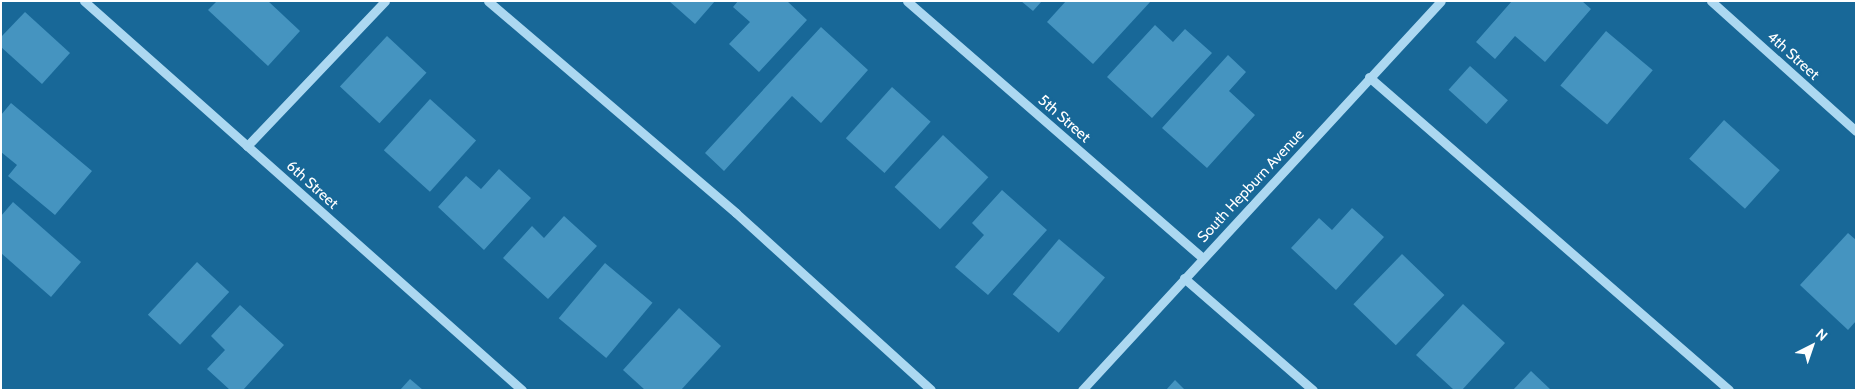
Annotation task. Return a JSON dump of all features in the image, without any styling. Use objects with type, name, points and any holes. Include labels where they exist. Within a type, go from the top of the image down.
[{"type":"street","name":"6th Street","points":[[84,1],[522,390]]},
{"type":"street","points":[[247,146],[385,1]]},
{"type":"street","points":[[488,1],[736,213],[931,390]]},
{"type":"street","name":"5th Street","points":[[907,1],[1203,258]]},
{"type":"street","name":"South Hepburn Avenue","points":[[1082,390],[1369,77],[1442,1]]},
{"type":"street","name":"4th Street","points":[[1712,1],[1856,131]]},
{"type":"street","points":[[1369,77],[1729,390]]},
{"type":"street","points":[[1184,278],[1313,390]]},
{"type":"building","points":[[217,1],[268,1],[300,31],[268,66],[208,10]]},
{"type":"building","points":[[669,1],[715,1],[695,24]]},
{"type":"building","points":[[738,1],[787,1],[807,20],[759,72],[729,44],[750,22],[733,7]]},
{"type":"building","points":[[1021,1],[1042,1],[1033,11]]},
{"type":"building","points":[[1066,1],[1151,1],[1093,64],[1047,22]]},
{"type":"building","points":[[1512,1],[1582,1],[1591,9],[1545,62],[1515,36],[1495,59],[1476,42]]},
{"type":"building","points":[[25,12],[70,53],[42,84],[1,47],[1,37]]},
{"type":"building","points":[[1155,25],[1173,42],[1185,29],[1212,53],[1152,118],[1107,77]]},
{"type":"building","points":[[821,27],[868,70],[821,123],[792,96],[724,171],[705,153]]},
{"type":"building","points":[[1606,31],[1653,70],[1607,125],[1560,85]]},
{"type":"building","points":[[387,36],[426,73],[379,123],[340,86]]},
{"type":"building","points":[[1228,55],[1246,72],[1229,91],[1255,115],[1207,168],[1162,128]]},
{"type":"building","points":[[1470,66],[1508,100],[1486,124],[1449,90]]},
{"type":"building","points":[[892,87],[931,122],[884,173],[846,138]]},
{"type":"building","points":[[430,99],[476,140],[430,192],[384,150]]},
{"type":"building","points":[[11,103],[92,171],[55,215],[8,176],[17,165],[1,152],[1,115]]},
{"type":"building","points":[[1724,120],[1780,170],[1745,209],[1689,159]]},
{"type":"building","points":[[943,135],[988,177],[940,229],[895,187]]},
{"type":"building","points":[[499,169],[531,198],[484,250],[438,207],[466,176],[481,189]]},
{"type":"building","points":[[1002,190],[1047,230],[988,295],[955,267],[984,235],[972,223]]},
{"type":"building","points":[[13,202],[81,262],[51,297],[1,253],[1,216]]},
{"type":"building","points":[[1352,208],[1384,237],[1336,290],[1291,248],[1319,218],[1332,230]]},
{"type":"building","points":[[564,216],[597,246],[548,299],[503,258],[532,226],[544,238]]},
{"type":"building","points":[[1848,233],[1856,240],[1856,321],[1848,330],[1800,285]]},
{"type":"building","points":[[1059,239],[1105,278],[1059,333],[1013,294]]},
{"type":"building","points":[[1402,254],[1444,295],[1396,345],[1353,304]]},
{"type":"building","points":[[197,262],[229,292],[180,345],[148,315]]},
{"type":"building","points":[[605,263],[652,303],[606,358],[559,318]]},
{"type":"building","points":[[1463,304],[1505,343],[1462,390],[1454,390],[1416,355]]},
{"type":"building","points":[[240,305],[284,345],[243,390],[230,390],[207,369],[225,350],[211,336]]},
{"type":"building","points":[[679,308],[721,346],[681,390],[645,390],[623,370]]},
{"type":"building","points":[[1531,371],[1551,390],[1513,390]]},
{"type":"building","points":[[410,379],[423,390],[400,390]]},
{"type":"building","points":[[1175,380],[1185,390],[1166,390]]}]
